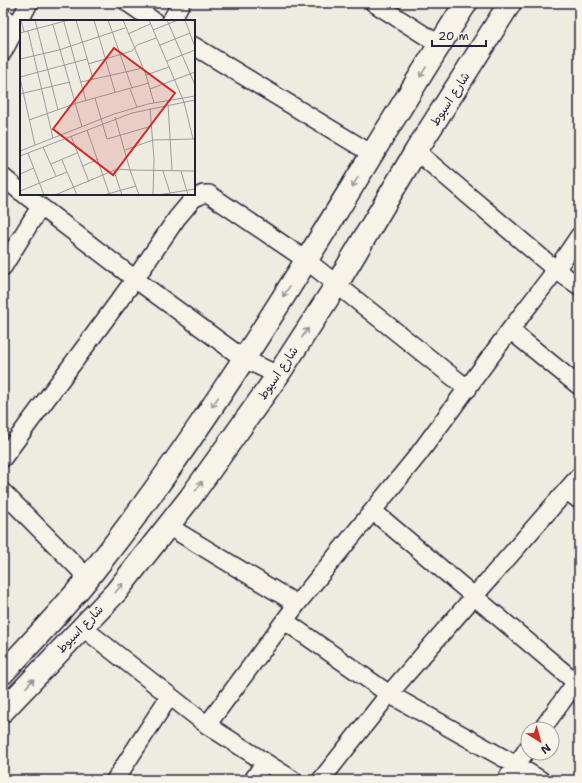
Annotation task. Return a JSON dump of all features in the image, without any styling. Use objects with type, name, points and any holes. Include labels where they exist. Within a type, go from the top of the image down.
[{"type":"street","points":[[20,20],[29,3]]},
{"type":"street","points":[[128,3],[153,20]]},
{"type":"street","points":[[172,20],[181,3]]},
{"type":"street","points":[[374,3],[440,45]]},
{"type":"street","points":[[3,673],[88,578],[174,464],[244,359],[466,3]]},
{"type":"street","name":"شارع اسيوط","points":[[3,711],[116,592],[168,526],[278,375],[337,284],[416,151],[510,3]]},
{"type":"street","points":[[3,17],[17,26]]},
{"type":"street","points":[[3,52],[20,20]]},
{"type":"street","points":[[195,47],[372,154]]},
{"type":"street","points":[[416,151],[556,270],[579,286]]},
{"type":"street","points":[[3,177],[20,191]]},
{"type":"street","points":[[3,458],[135,279],[177,218],[193,199],[203,194],[209,194],[306,260],[468,389]]},
{"type":"street","points":[[25,195],[135,279],[244,359],[278,375]]},
{"type":"street","points":[[3,266],[40,207]]},
{"type":"street","points":[[207,725],[297,604],[373,512],[468,389],[510,330],[556,270],[579,236]]},
{"type":"street","points":[[510,330],[579,386]]},
{"type":"street","points":[[321,780],[389,694],[472,596],[573,496],[579,476]]},
{"type":"street","points":[[3,492],[88,578]]},
{"type":"street","points":[[373,512],[472,596],[578,682],[548,721]]},
{"type":"street","points":[[168,526],[297,604]]},
{"type":"street","points":[[285,621],[389,694],[540,780]]},
{"type":"street","points":[[82,627],[169,697],[207,725],[264,763],[293,780]]},
{"type":"street","points":[[115,780],[169,697]]},
{"type":"street","points":[[506,780],[520,759]]},
{"type":"street","points":[[253,780],[264,763]]}]
